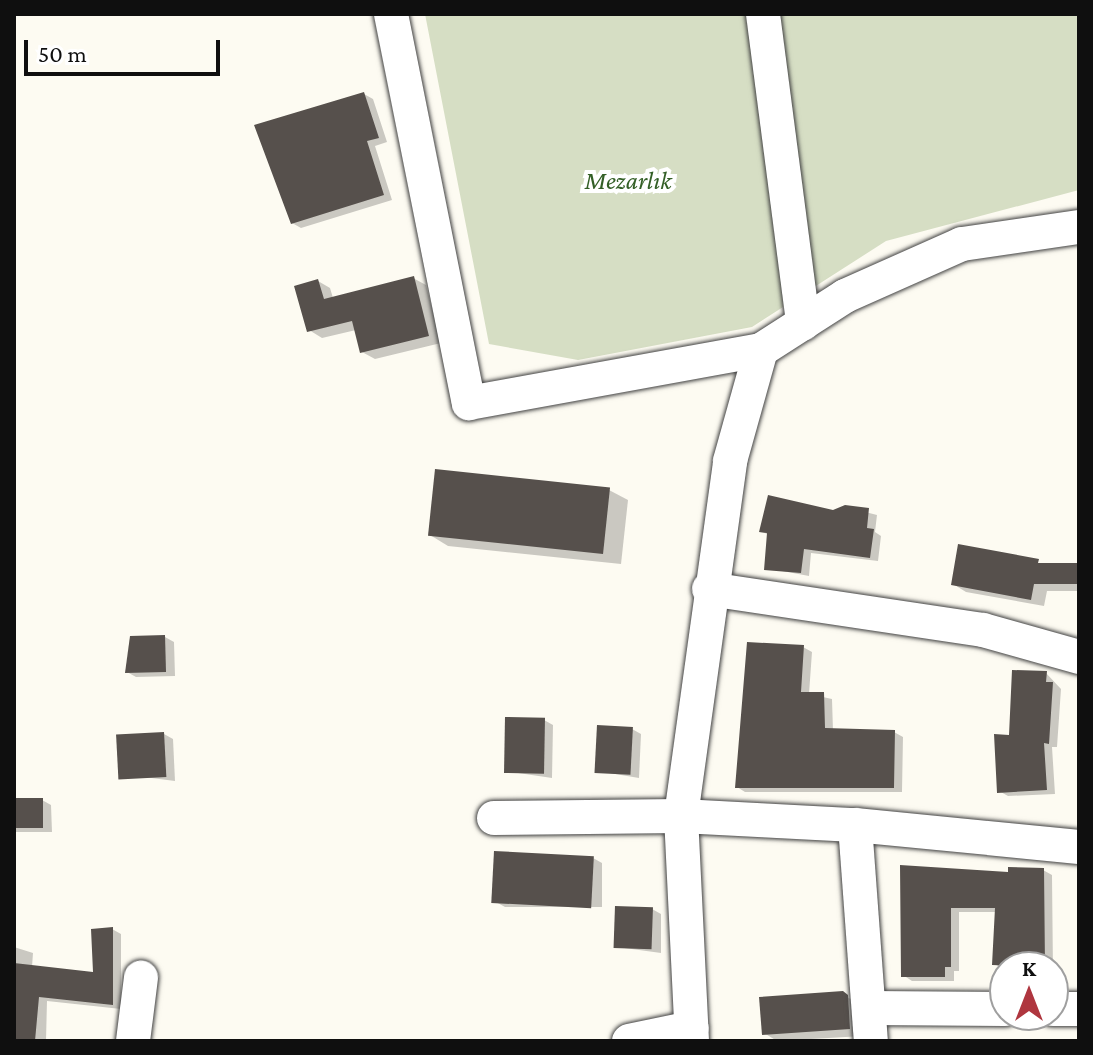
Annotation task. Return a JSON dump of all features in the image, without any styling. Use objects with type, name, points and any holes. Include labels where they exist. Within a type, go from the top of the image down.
[{"type":"street","points":[[391,14],[469,403],[761,350],[845,296],[962,244],[1079,227]]},
{"type":"street","points":[[763,14],[803,323]]},
{"type":"street","points":[[629,1041],[692,1035],[681,816],[709,589],[730,461],[761,350]]},
{"type":"street","points":[[709,589],[983,630],[1079,657]]},
{"type":"street","points":[[494,818],[681,816],[1078,842]]},
{"type":"street","points":[[855,825],[871,1024],[989,1011]]},
{"type":"street","points":[[133,1041],[141,978]]},
{"type":"green space","name":"Mezarlık","points":[[425,14],[1079,14],[1079,190],[886,241],[752,327],[578,360],[489,344]]},
{"type":"building","points":[[364,92],[379,138],[367,141],[384,195],[291,224],[254,125]]},
{"type":"building","points":[[414,276],[429,336],[360,353],[352,321],[307,332],[294,286],[318,279],[324,299]]},
{"type":"building","points":[[435,469],[610,487],[603,554],[428,536]]},
{"type":"building","points":[[768,495],[833,510],[845,505],[869,508],[867,528],[874,529],[870,558],[804,549],[801,573],[764,570],[767,533],[759,532]]},
{"type":"building","points":[[958,544],[1039,559],[1038,563],[1077,563],[1077,584],[1034,584],[1031,600],[951,585]]},
{"type":"building","points":[[165,635],[166,672],[125,673],[130,636]]},
{"type":"building","points":[[747,642],[804,645],[801,692],[824,692],[825,728],[895,730],[894,788],[735,788]]},
{"type":"building","points":[[1012,670],[1047,671],[1046,682],[1053,682],[1049,744],[1044,743],[1047,790],[997,793],[994,734],[1009,735]]},
{"type":"building","points":[[505,717],[545,718],[544,774],[504,773]]},
{"type":"building","points":[[597,725],[633,727],[630,775],[594,773]]},
{"type":"building","points":[[164,732],[166,777],[118,779],[116,735]]},
{"type":"building","points":[[14,798],[43,798],[43,828],[14,828]]},
{"type":"building","points":[[494,851],[594,856],[591,908],[491,903]]},
{"type":"building","points":[[900,865],[1008,872],[1008,867],[1044,868],[1045,951],[993,951],[995,908],[951,908],[951,967],[945,967],[945,977],[901,977]]},
{"type":"building","points":[[615,906],[653,907],[652,949],[614,948]]},
{"type":"building","points":[[113,927],[113,1005],[39,997],[35,1041],[14,1041],[14,963],[93,972],[91,929]]},
{"type":"building","points":[[843,991],[848,995],[850,1029],[762,1035],[759,997]]}]
